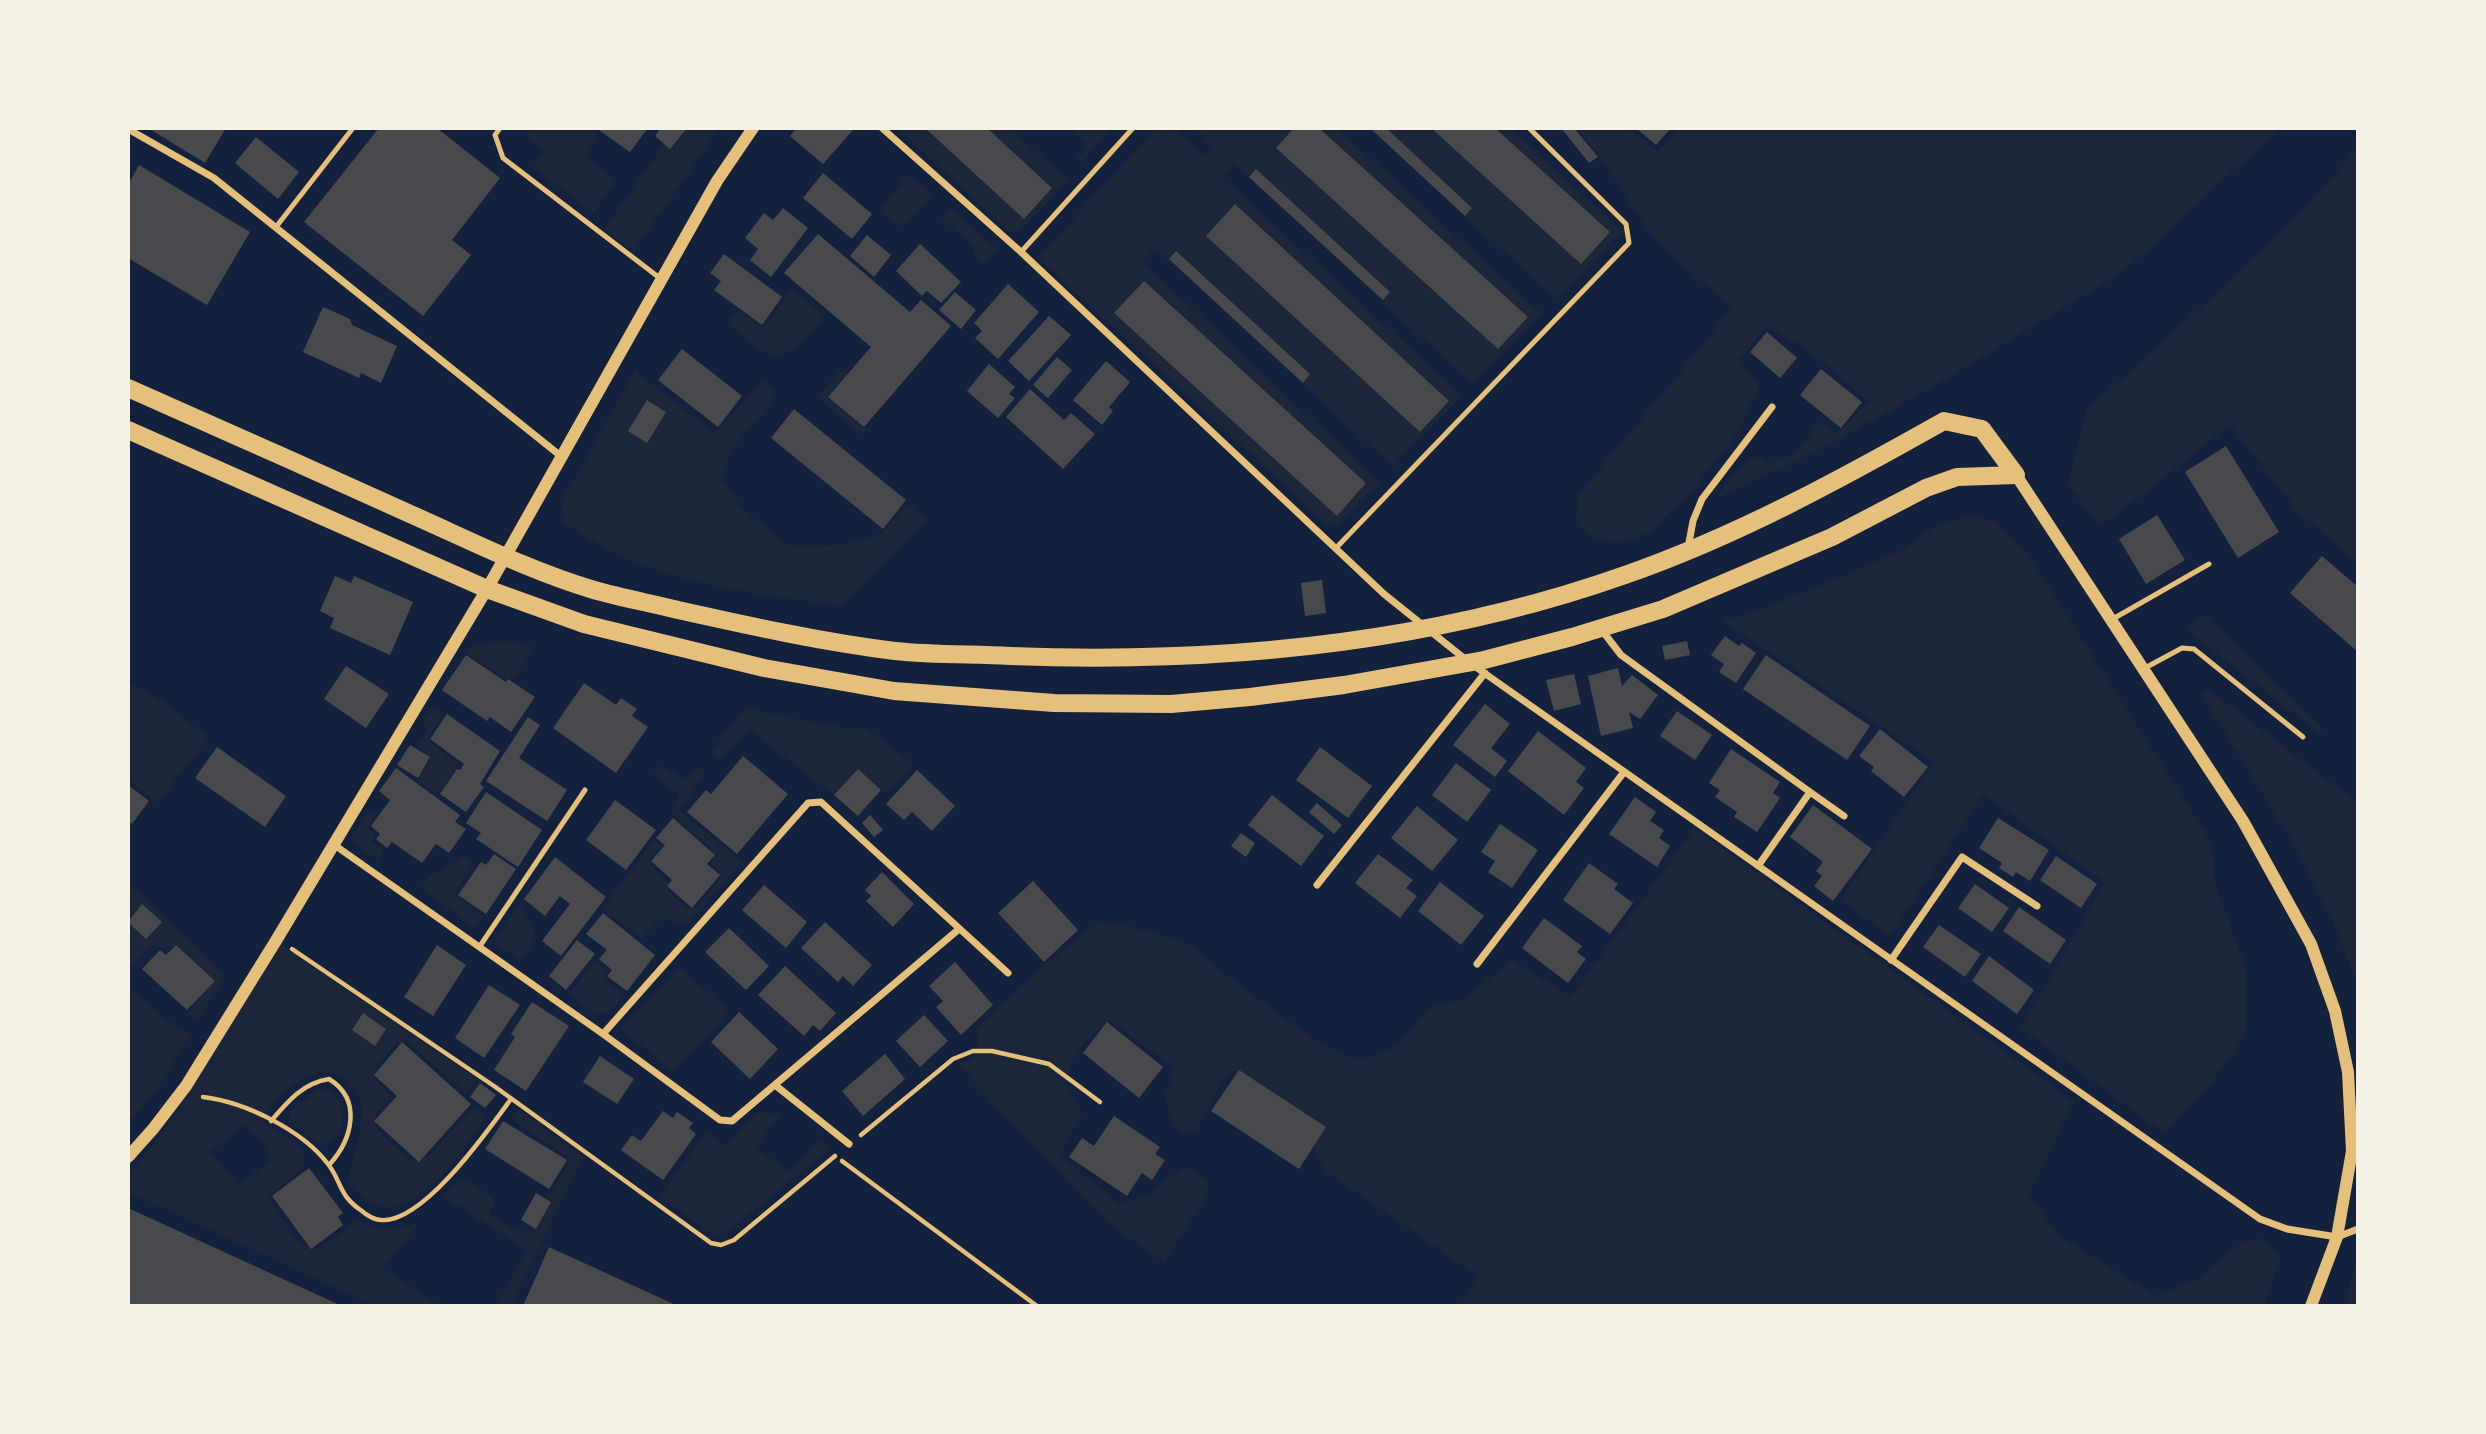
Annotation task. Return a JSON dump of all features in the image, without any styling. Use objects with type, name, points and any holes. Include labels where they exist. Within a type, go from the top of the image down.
[{"type":"main road","points":[[128,388],[505,556],[593,589],[771,631],[898,651],[1056,657],[1186,657],[1265,652],[1427,629],[1608,581],[1687,552],[1841,479],[1944,421],[1982,429],[2016,474]]},
{"type":"main road","points":[[128,430],[487,589],[584,624],[764,668],[907,692],[1054,703],[1171,704],[1250,697],[1478,668],[1663,609],[1832,537],[1936,484],[1957,477],[2016,474]]},
{"type":"street","points":[[128,1157],[179,1094],[277,939],[487,589],[717,181],[753,128]]},
{"type":"street","points":[[881,128],[1021,251],[1384,594],[1478,668],[2260,1219],[2287,1229],[2337,1237],[2358,1229]]},
{"type":"street","points":[[128,129],[214,178],[562,457]]},
{"type":"street","points":[[1687,552],[1693,521],[1702,499],[1772,407]]},
{"type":"street","points":[[2016,474],[2243,821],[2311,944],[2335,1011],[2348,1072],[2352,1151],[2337,1237],[2311,1306]]},
{"type":"street","points":[[1601,628],[1621,655],[1844,816]]},
{"type":"street","points":[[1317,885],[1478,668]]},
{"type":"street","points":[[1477,964],[1624,772]]},
{"type":"street","points":[[1758,866],[1810,792]]},
{"type":"street","points":[[603,1034],[808,803],[821,802],[1008,973]]},
{"type":"street","points":[[333,844],[480,946],[720,1120],[732,1121],[959,929]]},
{"type":"street","points":[[1891,960],[1962,857],[2037,905]]},
{"type":"street","points":[[775,1085],[849,1144]]},
{"type":"lane","points":[[276,227],[353,128]]},
{"type":"lane","points":[[500,128],[495,135],[503,158],[662,279]]},
{"type":"lane","points":[[1021,251],[1133,128]]},
{"type":"lane","points":[[1335,549],[1629,243],[1626,224],[1529,128]]},
{"type":"lane","points":[[2110,620],[2209,565]]},
{"type":"lane","points":[[2142,669],[2182,648],[2194,649],[2303,737]]},
{"type":"lane","points":[[480,946],[585,790]]},
{"type":"path","points":[[271,1121],[301,1090],[314,1081],[329,1079],[342,1087],[349,1105],[348,1136],[342,1150],[329,1165]]},
{"type":"path","points":[[179,1094],[227,1100],[256,1111],[308,1144],[329,1165],[346,1199],[363,1213],[380,1221],[396,1218],[433,1192],[469,1157],[511,1098]]},
{"type":"path","points":[[835,1156],[1037,1306]]},
{"type":"shaded area","points":[[530,128],[589,128],[598,134],[586,156],[612,177],[614,183],[594,213],[533,167],[544,152],[527,137]]},
{"type":"shaded area","points":[[676,128],[720,128],[634,251],[604,229]]},
{"type":"shaded area","points":[[897,128],[925,128],[1024,219],[1052,188],[987,128],[1010,128],[1067,180],[1021,231],[1011,233]]},
{"type":"shaded area","points":[[1069,128],[1113,128],[1081,163],[1076,159],[1088,146]]},
{"type":"shaded area","points":[[1156,128],[1172,128],[1203,155],[1212,144],[1194,128],[1294,128],[1277,148],[1499,349],[1527,317],[1319,128],[1337,128],[1541,313],[1472,384],[1234,164],[1222,178],[1462,395],[1393,467],[1155,248],[1143,261],[1148,267],[1379,482],[1337,524],[1327,524],[1038,258]],"holes":[[[1235,204],[1448,401],[1421,432],[1207,236]],[[1143,281],[1366,483],[1337,515],[1115,314]]]},
{"type":"shaded area","points":[[1371,128],[1431,128],[1581,264],[1610,232],[1495,128],[1510,128],[1622,231],[1555,299]]},
{"type":"shaded area","points":[[1577,128],[1628,128],[1657,152],[1679,128],[2280,128],[2124,271],[1842,438],[1720,498],[1719,492],[1754,456],[1768,465],[1796,452],[1821,421],[1837,434],[1869,402],[1807,349],[1766,327],[1739,359],[1759,387],[1739,431],[1699,482],[1649,533],[1617,544],[1589,536],[1575,523],[1579,494],[1731,308],[1652,237],[1603,161]]},
{"type":"shaded area","points":[[2358,148],[2358,562],[2297,511],[2230,425],[2099,526],[2068,484],[2086,411],[2293,221]]},
{"type":"shaded area","points":[[908,174],[934,195],[909,223],[895,226],[879,211]]},
{"type":"shaded area","points":[[951,208],[997,249],[984,263],[975,258],[973,247],[941,218]]},
{"type":"shaded area","points":[[792,289],[825,317],[791,350],[774,354],[764,352],[728,323],[738,310],[763,328]]},
{"type":"shaded area","points":[[635,371],[714,433],[765,380],[776,393],[764,414],[735,445],[720,478],[742,507],[783,544],[821,547],[860,541],[882,533],[908,504],[926,520],[842,605],[712,585],[686,579],[618,555],[565,524],[560,504]]},
{"type":"shaded area","points":[[840,371],[848,374],[827,397],[866,430],[861,435],[817,397]]},
{"type":"shaded area","points":[[1968,516],[1995,521],[2027,553],[2212,843],[2213,876],[2246,970],[2245,1036],[2208,1087],[2164,1133],[2021,1028],[2105,882],[1983,794],[1890,936],[1841,900],[1934,762],[1723,621],[1837,579],[1903,550],[1937,525]]},
{"type":"shaded area","points":[[2203,615],[2324,729],[2318,732],[2185,628]]},
{"type":"shaded area","points":[[514,641],[533,647],[514,679],[503,677],[466,653],[472,645]]},
{"type":"shaded area","points":[[128,681],[166,703],[208,738],[157,803],[128,779]]},
{"type":"shaded area","points":[[2209,690],[2358,803],[2358,986],[2331,917],[2294,845],[2201,693]]},
{"type":"shaded area","points":[[434,706],[444,713],[429,737],[430,742],[459,764],[437,795],[417,780],[431,760],[429,755],[417,747],[429,729],[422,724]]},
{"type":"shaded area","points":[[746,708],[827,726],[867,729],[914,764],[887,794],[858,769],[834,795],[750,730],[718,760],[709,753]]},
{"type":"shaded area","points":[[661,765],[685,780],[698,766],[706,773],[679,810],[742,862],[687,925],[661,919],[642,938],[602,909],[653,841],[662,846],[650,859],[652,866],[668,881],[668,891],[686,908],[697,907],[720,880],[718,870],[711,864],[714,860],[712,850],[670,813],[679,794],[653,774]]},
{"type":"shaded area","points":[[367,812],[375,815],[368,828],[376,835],[372,842],[384,850],[378,860],[350,840]]},
{"type":"shaded area","points":[[1695,828],[2074,1102],[2029,1194],[2059,1236],[2156,1296],[2196,1280],[2242,1243],[2260,1238],[2281,1257],[2264,1306],[1460,1306],[1478,1276],[1327,1172],[1316,1158],[1312,1123],[1234,1071],[1221,1081],[1197,1130],[1182,1134],[1166,1103],[1174,1068],[1112,1022],[1087,1040],[1070,1068],[1067,1088],[1083,1112],[1060,1155],[1120,1204],[1151,1195],[1186,1166],[1207,1180],[1208,1195],[1164,1262],[1107,1222],[958,1065],[974,1057],[978,1043],[976,1029],[1038,970],[1097,923],[1126,925],[1185,942],[1318,1042],[1359,1061],[1400,1044],[1427,1009],[1468,998],[1511,959],[1571,997]]},
{"type":"shaded area","points":[[465,855],[474,863],[454,894],[484,917],[475,928],[421,888],[429,877]]},
{"type":"shaded area","points":[[128,883],[226,975],[197,1022],[187,1015],[214,981],[176,945],[166,948],[154,945],[144,952],[128,971]]},
{"type":"shaded area","points":[[519,905],[531,921],[535,933],[532,944],[520,961],[494,941]]},
{"type":"shaded area","points":[[279,943],[477,1079],[466,1093],[409,1043],[397,1043],[375,1067],[375,1080],[387,1092],[389,1098],[376,1113],[377,1130],[410,1160],[429,1156],[471,1110],[480,1111],[485,1118],[464,1149],[434,1183],[417,1197],[400,1205],[382,1207],[365,1200],[349,1178],[359,1135],[361,1112],[357,1093],[347,1080],[334,1073],[320,1072],[306,1077],[280,1096],[264,1122],[303,1149],[305,1166],[269,1197],[277,1213],[301,1245],[320,1249],[356,1221],[388,1229],[420,1222],[382,1268],[441,1306],[376,1306],[128,1192],[128,1174],[190,1092]],"holes":[[[243,1125],[262,1142],[272,1159],[238,1186],[211,1152]]]},
{"type":"shaded area","points":[[595,961],[608,970],[604,978],[624,995],[609,1012],[595,1014],[570,993]]},
{"type":"shaded area","points":[[680,967],[729,1011],[673,1071],[621,1029]]},
{"type":"shaded area","points":[[128,986],[176,1027],[191,1033],[162,1082],[128,1124]]},
{"type":"shaded area","points":[[319,1088],[332,1091],[342,1114],[342,1122],[336,1136],[321,1146],[289,1122],[290,1112]]},
{"type":"shaded area","points":[[518,1109],[583,1158],[510,1306],[496,1306],[526,1250],[443,1196],[458,1180],[471,1183],[492,1197],[493,1205],[489,1214],[518,1231],[530,1231],[568,1166],[567,1156],[511,1119]]},
{"type":"shaded area","points":[[757,1112],[783,1114],[755,1147],[790,1172],[819,1139],[829,1150],[726,1233],[713,1235],[659,1196],[707,1132],[725,1146]]},
{"type":"shaded area","points":[[2358,1257],[2358,1306],[2343,1306]]},
{"type":"building","points":[[148,128],[226,128],[205,163]]},
{"type":"building","points":[[379,128],[437,128],[500,178],[452,240],[471,255],[423,316],[304,222]]},
{"type":"building","points":[[596,128],[648,128],[630,152]]},
{"type":"building","points":[[661,128],[687,128],[670,149],[655,136]]},
{"type":"building","points":[[797,128],[853,130],[823,164],[790,136]]},
{"type":"building","points":[[925,128],[987,128],[1052,188],[1024,219]]},
{"type":"building","points":[[1294,128],[1319,128],[1528,317],[1498,349],[1276,148]]},
{"type":"building","points":[[1370,128],[1386,128],[1472,208],[1465,216]]},
{"type":"building","points":[[1431,128],[1495,128],[1610,232],[1581,264]]},
{"type":"building","points":[[1561,128],[1574,128],[1598,157],[1589,163]]},
{"type":"building","points":[[1636,128],[1671,128],[1656,145]]},
{"type":"building","points":[[256,137],[299,172],[278,199],[235,163]]},
{"type":"building","points":[[139,165],[250,232],[207,305],[128,258],[128,185]]},
{"type":"building","points":[[1256,169],[1390,292],[1383,300],[1249,177]]},
{"type":"building","points":[[823,173],[872,214],[852,239],[803,198]]},
{"type":"building","points":[[1235,204],[1449,401],[1420,432],[1206,236]]},
{"type":"building","points":[[783,208],[808,228],[771,277],[750,260],[758,249],[745,238],[764,213],[773,220]]},
{"type":"building","points":[[818,234],[910,312],[921,300],[951,326],[864,427],[828,397],[871,347],[784,273]]},
{"type":"building","points":[[867,235],[891,255],[874,277],[850,256]]},
{"type":"building","points":[[920,244],[961,282],[941,303],[927,291],[922,296],[896,271]]},
{"type":"building","points":[[1176,251],[1310,374],[1303,383],[1169,259]]},
{"type":"building","points":[[724,254],[782,297],[762,325],[714,290],[721,281],[710,273]]},
{"type":"building","points":[[1144,281],[1366,483],[1337,516],[1114,313]]},
{"type":"building","points":[[1008,284],[1039,312],[998,359],[975,338],[982,331],[974,323]]},
{"type":"building","points":[[955,292],[976,310],[961,329],[939,310]]},
{"type":"building","points":[[323,307],[350,319],[352,325],[397,346],[381,383],[361,373],[359,378],[303,352]]},
{"type":"building","points":[[1049,316],[1071,335],[1029,381],[1008,361]]},
{"type":"building","points":[[1767,332],[1797,358],[1780,378],[1750,352]]},
{"type":"building","points":[[682,349],[742,396],[718,427],[658,380]]},
{"type":"building","points":[[1057,357],[1072,370],[1048,398],[1033,385]]},
{"type":"building","points":[[1106,361],[1130,382],[1109,407],[1113,411],[1102,425],[1073,400]]},
{"type":"building","points":[[989,364],[1015,387],[1009,394],[1015,398],[998,418],[967,391]]},
{"type":"building","points":[[1821,369],[1862,402],[1841,428],[1800,395]]},
{"type":"building","points":[[1030,389],[1064,420],[1071,413],[1095,434],[1063,469],[1006,417]]},
{"type":"building","points":[[647,400],[666,412],[647,443],[628,431]]},
{"type":"building","points":[[794,409],[906,500],[883,529],[771,438]]},
{"type":"building","points":[[2226,446],[2279,532],[2238,558],[2185,472]]},
{"type":"building","points":[[2157,515],[2185,560],[2146,584],[2119,539]]},
{"type":"building","points":[[2322,556],[2358,587],[2358,652],[2290,593]]},
{"type":"building","points":[[335,576],[351,583],[354,576],[413,602],[390,655],[330,628],[334,618],[320,611]]},
{"type":"building","points":[[1322,580],[1326,613],[1305,616],[1301,583]]},
{"type":"building","points":[[1725,636],[1756,653],[1736,683],[1719,672],[1724,664],[1711,655]]},
{"type":"building","points":[[1687,641],[1690,655],[1665,660],[1662,646]]},
{"type":"building","points":[[466,655],[506,682],[508,679],[535,697],[511,732],[490,717],[487,721],[442,690]]},
{"type":"building","points":[[1766,655],[1870,726],[1847,760],[1743,689]]},
{"type":"building","points":[[346,666],[389,694],[366,728],[324,699]]},
{"type":"building","points":[[1618,668],[1622,686],[1632,675],[1658,695],[1640,719],[1629,712],[1633,728],[1601,736],[1588,676]]},
{"type":"building","points":[[1574,674],[1581,704],[1554,711],[1546,680]]},
{"type":"building","points":[[584,683],[616,705],[621,698],[637,709],[632,716],[648,727],[616,773],[553,728]]},
{"type":"building","points":[[1485,704],[1510,724],[1491,748],[1507,761],[1495,777],[1453,745]]},
{"type":"building","points":[[1677,711],[1712,735],[1695,760],[1660,736]]},
{"type":"building","points":[[447,714],[500,751],[480,784],[484,787],[466,812],[440,794],[457,769],[460,770],[464,764],[430,739]]},
{"type":"building","points":[[528,717],[540,725],[519,758],[567,790],[547,821],[486,781]]},
{"type":"building","points":[[1880,729],[1928,767],[1904,797],[1871,771],[1874,767],[1859,756]]},
{"type":"building","points":[[1538,731],[1586,768],[1576,782],[1584,788],[1564,815],[1508,771]]},
{"type":"building","points":[[410,745],[430,757],[418,778],[397,765]]},
{"type":"building","points":[[217,747],[286,796],[265,827],[195,778]]},
{"type":"building","points":[[1320,747],[1372,786],[1348,818],[1296,780]]},
{"type":"building","points":[[1731,749],[1780,782],[1773,793],[1780,798],[1757,832],[1734,817],[1737,812],[1715,797],[1720,790],[1709,783]]},
{"type":"building","points":[[743,756],[788,794],[737,854],[687,812],[706,790],[711,794]]},
{"type":"building","points":[[1456,763],[1491,790],[1467,822],[1432,795]]},
{"type":"building","points":[[396,768],[460,815],[455,822],[466,829],[449,853],[436,844],[422,863],[392,842],[387,848],[376,839],[380,834],[371,826],[390,800],[379,791]]},
{"type":"building","points":[[858,769],[881,790],[858,816],[834,795]]},
{"type":"building","points":[[917,770],[955,806],[932,831],[912,812],[904,820],[886,804]]},
{"type":"building","points":[[128,785],[149,801],[132,824],[128,821]]},
{"type":"building","points":[[486,792],[542,830],[518,867],[476,839],[481,833],[466,823]]},
{"type":"building","points":[[1272,795],[1324,836],[1301,866],[1248,825]]},
{"type":"building","points":[[1635,797],[1656,812],[1650,821],[1664,830],[1659,838],[1670,846],[1657,867],[1609,834]]},
{"type":"building","points":[[615,800],[656,830],[626,870],[586,840]]},
{"type":"building","points":[[1317,803],[1342,825],[1334,834],[1309,812]]},
{"type":"building","points":[[1813,805],[1872,849],[1833,901],[1814,886],[1822,876],[1816,871],[1823,862],[1790,837]]},
{"type":"building","points":[[1417,806],[1458,840],[1432,871],[1391,838]]},
{"type":"building","points":[[870,815],[883,830],[874,837],[862,823]]},
{"type":"building","points":[[673,818],[715,855],[707,864],[720,875],[692,908],[667,886],[672,880],[651,861],[665,845],[656,838]]},
{"type":"building","points":[[1998,818],[2049,850],[2030,881],[2016,872],[2013,877],[1999,868],[2002,863],[1979,848]]},
{"type":"building","points":[[1500,824],[1538,850],[1512,888],[1488,872],[1495,861],[1481,852]]},
{"type":"building","points":[[1241,833],[1255,843],[1246,857],[1231,846]]},
{"type":"building","points":[[494,854],[516,869],[486,914],[458,895],[481,862],[486,865]]},
{"type":"building","points":[[1378,854],[1413,880],[1406,888],[1417,896],[1400,918],[1355,883]]},
{"type":"building","points":[[2056,856],[2097,884],[2081,908],[2040,880]]},
{"type":"building","points":[[555,857],[606,897],[561,956],[542,941],[570,904],[560,896],[545,916],[524,899]]},
{"type":"building","points":[[1589,863],[1618,884],[1614,889],[1633,903],[1610,934],[1563,900]]},
{"type":"building","points":[[882,872],[914,904],[893,927],[866,901],[871,896],[865,890]]},
{"type":"building","points":[[1033,881],[1078,930],[1044,962],[998,913]]},
{"type":"building","points":[[1440,882],[1484,916],[1461,945],[1418,911]]},
{"type":"building","points":[[1975,884],[2009,908],[1992,932],[1958,908]]},
{"type":"building","points":[[764,885],[807,922],[786,948],[742,910]]},
{"type":"building","points":[[142,904],[162,922],[146,939],[128,922]]},
{"type":"building","points":[[2019,907],[2066,940],[2050,964],[2003,931]]},
{"type":"building","points":[[603,913],[655,955],[627,991],[607,976],[612,970],[599,959],[607,950],[586,934]]},
{"type":"building","points":[[1544,918],[1582,946],[1577,952],[1586,959],[1568,983],[1522,948]]},
{"type":"building","points":[[825,922],[872,965],[853,986],[843,976],[838,982],[801,948]]},
{"type":"building","points":[[1939,925],[1981,954],[1965,977],[1923,947]]},
{"type":"building","points":[[729,928],[769,966],[746,990],[705,952]]},
{"type":"building","points":[[577,940],[595,954],[566,990],[549,976]]},
{"type":"building","points":[[176,945],[215,981],[187,1010],[142,969],[160,950],[166,955]]},
{"type":"building","points":[[437,945],[466,965],[433,1016],[404,997]]},
{"type":"building","points":[[1989,956],[2034,990],[2017,1014],[1972,981]]},
{"type":"building","points":[[955,962],[993,1005],[961,1035],[936,1007],[943,1001],[929,986]]},
{"type":"building","points":[[785,966],[836,1013],[820,1031],[813,1025],[804,1036],[758,995]]},
{"type":"building","points":[[489,985],[520,1005],[484,1058],[455,1038]]},
{"type":"building","points":[[532,1002],[569,1026],[526,1091],[494,1070],[515,1037],[511,1034]]},
{"type":"building","points":[[739,1012],[778,1049],[750,1079],[711,1042]]},
{"type":"building","points":[[363,1013],[386,1029],[375,1046],[352,1030]]},
{"type":"building","points":[[924,1015],[948,1041],[920,1067],[896,1041]]},
{"type":"building","points":[[1107,1022],[1163,1067],[1139,1098],[1083,1053]]},
{"type":"building","points":[[402,1042],[471,1104],[419,1162],[374,1121],[397,1096],[374,1075]]},
{"type":"building","points":[[885,1054],[905,1079],[863,1116],[842,1091]]},
{"type":"building","points":[[600,1056],[634,1079],[617,1104],[583,1082]]},
{"type":"building","points":[[1239,1070],[1326,1127],[1299,1169],[1211,1111]]},
{"type":"building","points":[[480,1083],[496,1095],[485,1108],[470,1097]]},
{"type":"building","points":[[663,1111],[673,1118],[677,1112],[693,1123],[689,1128],[696,1134],[663,1180],[621,1150],[632,1135],[641,1141]]},
{"type":"building","points":[[1114,1116],[1160,1147],[1155,1154],[1165,1160],[1152,1180],[1142,1173],[1127,1196],[1069,1157],[1082,1138],[1094,1146]]},
{"type":"building","points":[[503,1121],[567,1160],[549,1189],[485,1149]]},
{"type":"building","points":[[309,1168],[343,1213],[338,1217],[343,1225],[311,1249],[272,1196]]},
{"type":"building","points":[[536,1193],[551,1202],[536,1229],[521,1220]]},
{"type":"building","points":[[128,1208],[342,1306],[128,1306]]},
{"type":"building","points":[[549,1247],[678,1306],[523,1306]]}]
